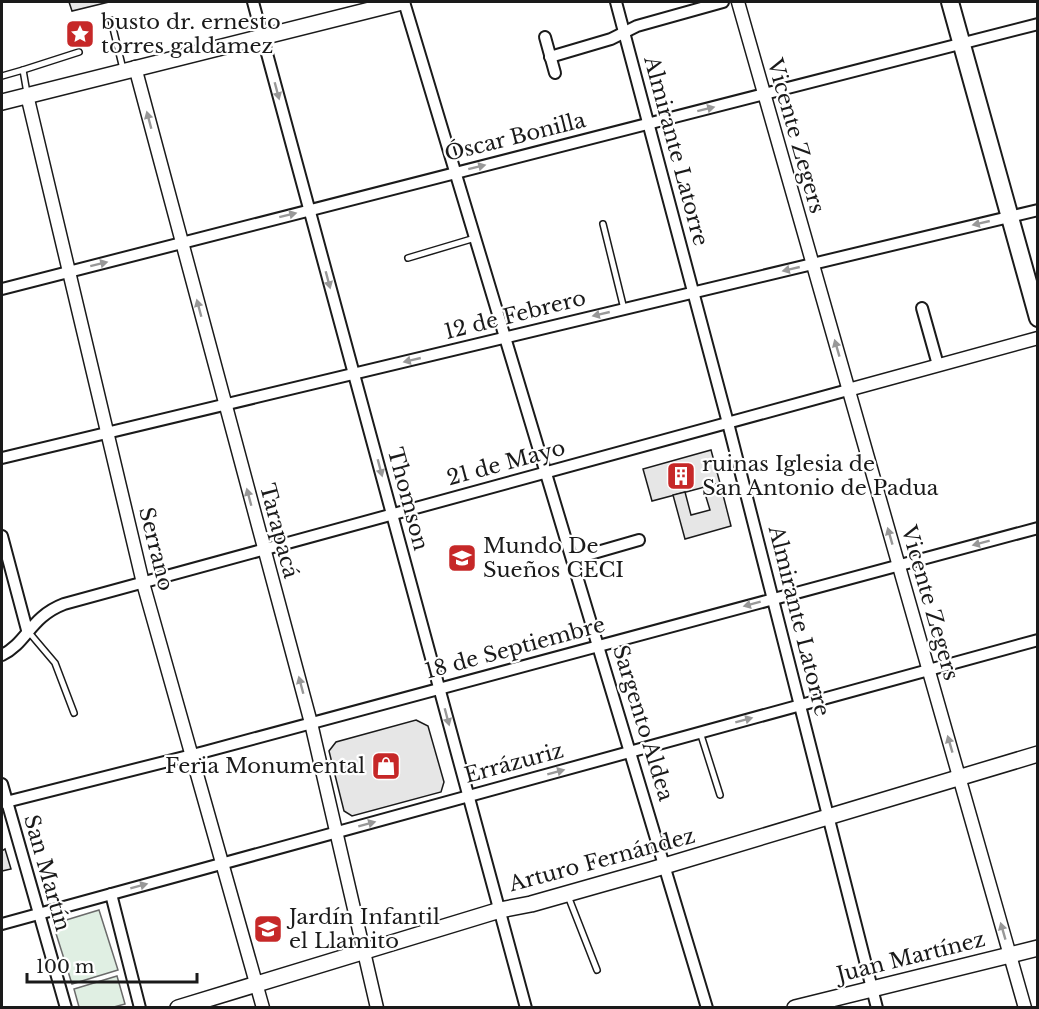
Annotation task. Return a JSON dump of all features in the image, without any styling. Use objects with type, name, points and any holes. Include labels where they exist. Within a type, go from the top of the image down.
[{"type":"main road","points":[[2,102],[262,35],[403,2]]},
{"type":"main road","points":[[950,2],[1038,318]]},
{"type":"main road","name":"Arturo Fernández","points":[[178,1008],[500,910],[567,894],[665,866],[1038,754]]},
{"type":"main road","name":"Juan Martínez","points":[[795,1008],[1038,948]]},
{"type":"street","name":"Thomson","points":[[253,2],[526,1008]]},
{"type":"street","name":"Sargento Aldea","points":[[403,2],[547,472],[707,1008]]},
{"type":"street","name":"Almirante Latorre","points":[[616,2],[728,423],[877,1008]]},
{"type":"street","points":[[550,57],[611,39],[637,26],[723,2]]},
{"type":"street","name":"Vicente Zegers","points":[[738,2],[1025,1008]]},
{"type":"street","name":"Óscar Bonilla","points":[[2,289],[1038,24]]},
{"type":"street","points":[[546,37],[555,73]]},
{"type":"street","name":"Tarapacá","points":[[129,69],[181,243],[311,723],[377,1008]]},
{"type":"street","name":"Serrano","points":[[27,95],[143,583],[263,1008]]},
{"type":"street","name":"12 de Febrero","points":[[2,458],[1038,210]]},
{"type":"street","points":[[922,308],[938,365]]},
{"type":"street","name":"21 de Mayo","points":[[2,655],[15,646],[42,615],[57,607],[1038,338]]},
{"type":"street","name":"18 de Septiembre","points":[[4,803],[192,755],[1038,528]]},
{"type":"street","points":[[2,536],[27,630]]},
{"type":"street","points":[[573,559],[639,540]]},
{"type":"street","name":"Errázuriz","points":[[2,924],[1038,640]]},
{"type":"street","name":"San Martín","points":[[2,784],[4,803],[66,1008]]},
{"type":"street","points":[[111,894],[140,1008]]},
{"type":"lane","points":[[111,20],[129,69]]},
{"type":"lane","points":[[2,76],[79,52]]},
{"type":"lane","points":[[23,70],[27,95]]},
{"type":"lane","points":[[603,224],[624,309]]},
{"type":"lane","points":[[408,258],[476,238]]},
{"type":"lane","points":[[27,630],[55,663],[74,713]]},
{"type":"lane","points":[[700,732],[720,795]]},
{"type":"lane","points":[[567,894],[597,970]]},
{"type":"green space","points":[[99,910],[118,970],[72,984],[53,924]]},
{"type":"green space","points":[[117,976],[125,1004],[114,1007],[79,1007],[74,989]]},
{"type":"building","points":[[69,2],[109,2],[72,11]]},
{"type":"building","name":"ruinas Iglesia de San Antonio de Padua","points":[[711,450],[720,483],[652,501],[643,469]]},
{"type":"building","points":[[720,483],[731,526],[685,539],[673,495],[685,492],[691,515],[710,510],[703,487]]},
{"type":"building","name":"Feria Monumental","points":[[416,720],[428,726],[444,782],[441,792],[352,816],[344,811],[329,751],[336,742]]},
{"type":"building","points":[[5,849],[11,869],[2,871],[2,851]]},
{"type":"place","name":"busto dr. ernesto torres galdamez","points":[[80,34]]},
{"type":"place","name":"ruinas Iglesia de San Antonio de Padua","points":[[681,476]]},
{"type":"place","name":"Mundo De Sueños CECI","points":[[462,558]]},
{"type":"place","name":"Feria Monumental","points":[[386,766]]},
{"type":"place","name":"Jardín Infantil el Llamito","points":[[268,929]]}]
